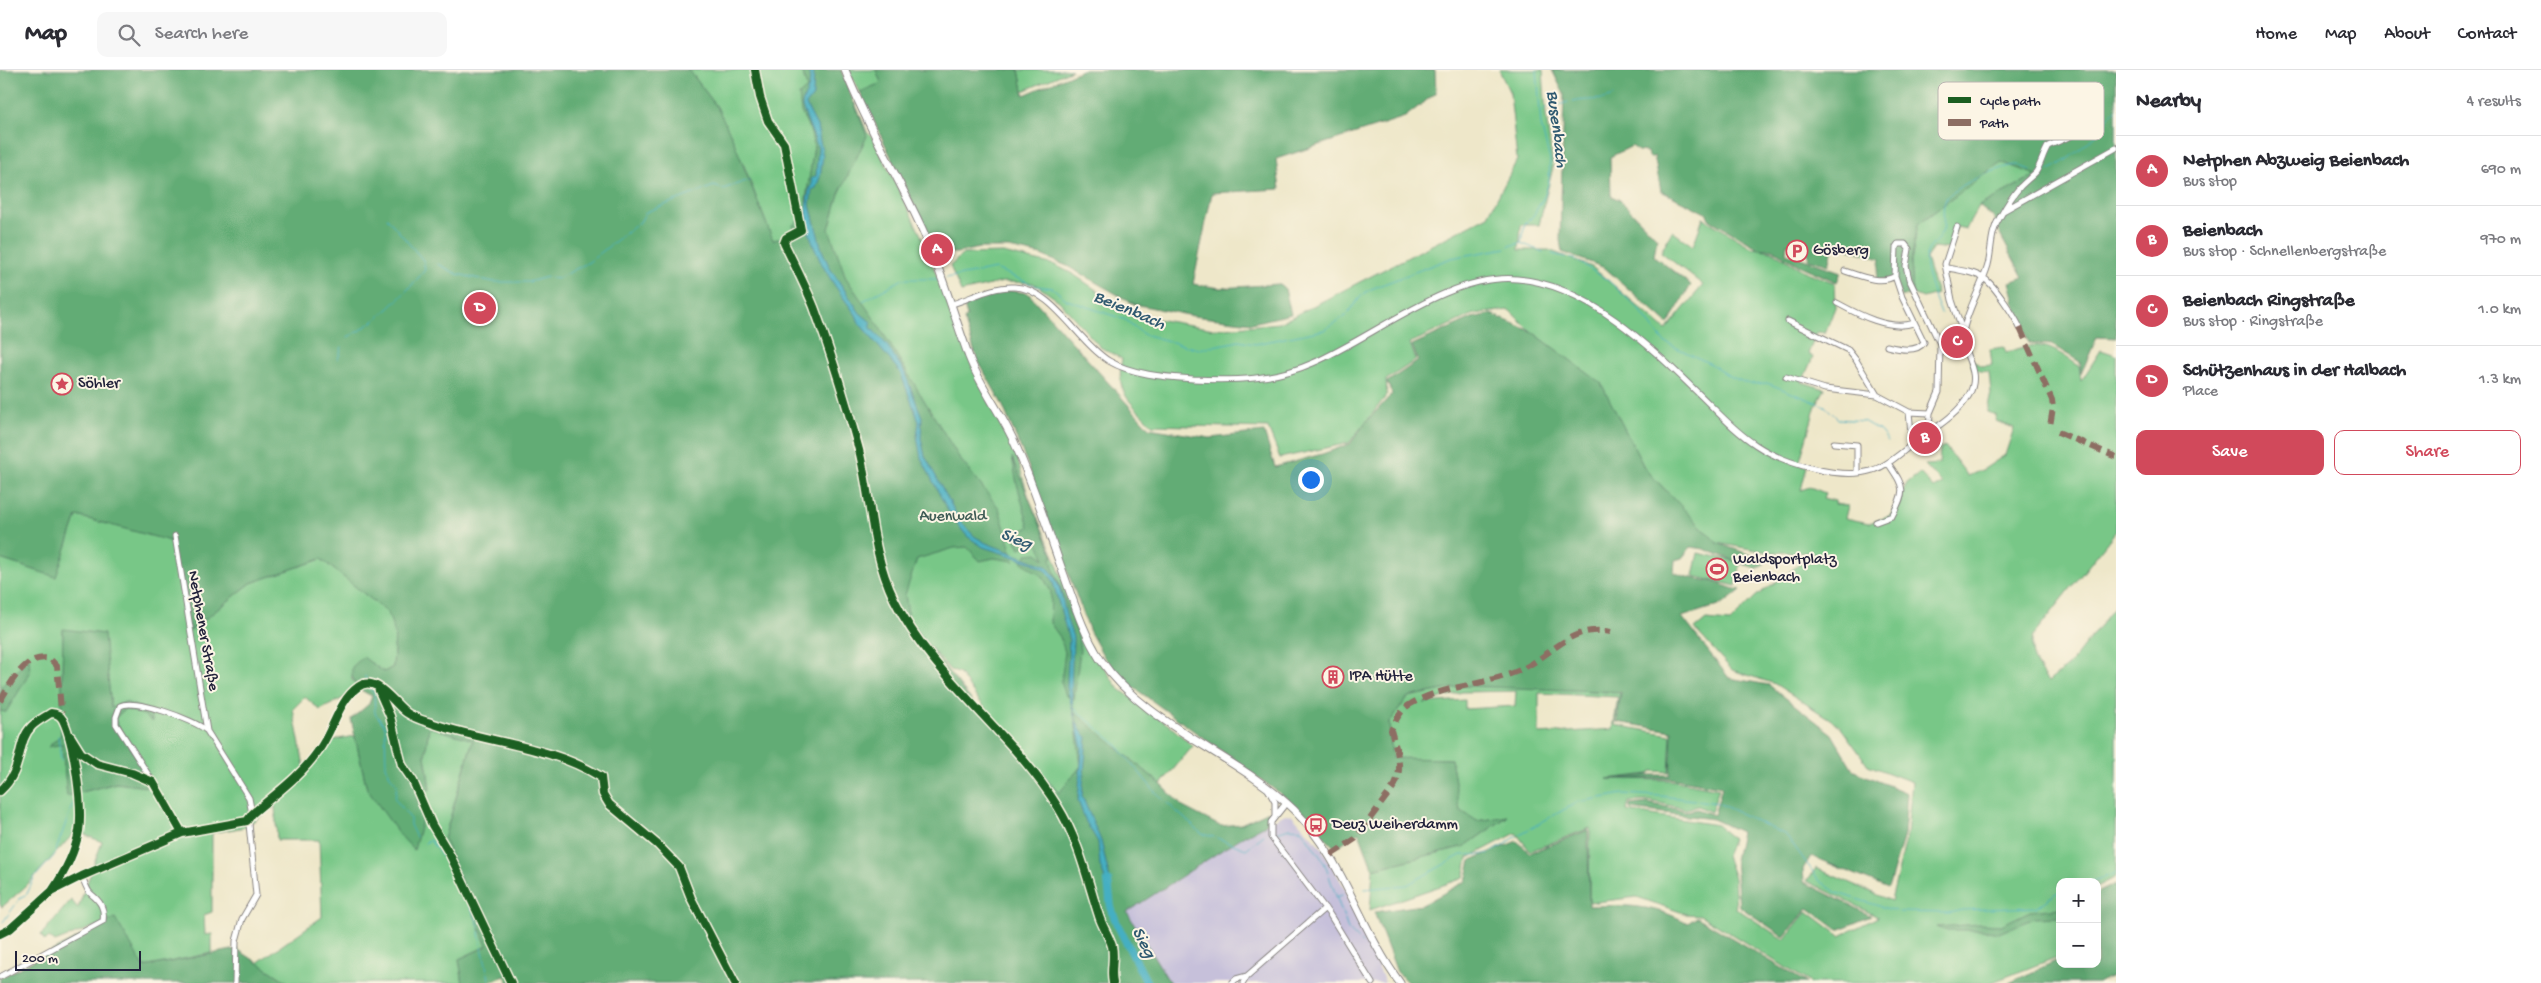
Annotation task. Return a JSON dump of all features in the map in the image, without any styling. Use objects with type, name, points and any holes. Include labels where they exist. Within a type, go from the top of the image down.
[{"type":"main road","points":[[845,70],[872,132],[916,216],[939,266],[969,358],[1014,441],[1081,622],[1102,661],[1126,689],[1145,704],[1266,786],[1286,803],[1331,855],[1383,959],[1400,983]]},
{"type":"street","points":[[1963,336],[1988,265],[1993,232],[2004,210],[2010,200],[2037,170],[2048,146],[2062,140]]},
{"type":"street","points":[[2004,210],[2116,148]]},
{"type":"street","points":[[952,304],[997,288],[1024,288],[1049,303],[1093,349],[1112,363],[1137,371],[1167,377],[1241,379],[1276,375],[1313,363],[1455,289],[1490,280],[1528,280],[1564,291],[1601,310],[1679,375],[1740,433],[1765,451],[1816,469],[1857,473],[1876,469],[1888,463],[1958,409],[1972,388],[1973,370],[1952,300],[1945,260],[1957,226]]},
{"type":"street","points":[[1888,346],[1911,349],[1923,344],[1924,340],[1902,297],[1896,276],[1896,247],[1898,244],[1905,244],[1909,249],[1906,266],[1909,280],[1940,344],[1939,392],[1930,413],[1929,432]]},
{"type":"street","points":[[1946,268],[1983,278],[1992,285],[2016,318],[2020,328]]},
{"type":"street","points":[[1845,271],[1875,279],[1890,279],[1896,276]]},
{"type":"street","points":[[1837,303],[1862,316],[1905,326],[1914,323]]},
{"type":"street","points":[[1788,321],[1848,350],[1877,395]]},
{"type":"street","points":[[1940,344],[1963,336]]},
{"type":"street","points":[[1786,377],[1825,389],[1877,395],[1909,412],[1930,413]]},
{"type":"street","points":[[1909,412],[1912,444]]},
{"type":"street","points":[[1834,443],[1857,445],[1857,473]]},
{"type":"street","points":[[1876,522],[1892,516],[1903,492],[1902,485],[1888,463]]},
{"type":"street","name":"Netphener Straße","points":[[175,536],[207,731],[249,798],[252,814]]},
{"type":"street","points":[[52,891],[182,833],[247,821],[252,814],[311,761],[332,728],[346,699],[358,686],[368,683],[378,686]]},
{"type":"street","name":"Netphener Straße","points":[[153,782],[116,724],[116,717],[120,706],[132,704],[156,710],[192,721],[207,731]]},
{"type":"street","points":[[0,791],[15,775],[26,735],[32,726],[51,712],[56,713],[62,718],[78,782],[79,830],[74,851],[66,870],[52,891],[10,929],[0,934]]},
{"type":"street","points":[[1266,786],[1275,802],[1275,816]]},
{"type":"street","points":[[1286,803],[1270,825],[1270,837],[1325,908],[1372,983]]},
{"type":"street","points":[[235,983],[236,942],[242,919],[256,895],[249,824],[247,821]]},
{"type":"street","points":[[0,977],[103,921],[104,915],[101,903],[97,897],[91,894],[82,876]]},
{"type":"street","points":[[1232,983],[1236,979],[1246,976],[1325,908]]},
{"type":"street","points":[[1243,983],[1246,976]]},
{"type":"shaded area","points":[[1285,814],[1292,815],[1322,848],[1347,892],[1385,983],[1170,983],[1127,912],[1239,839]]},
{"type":"green space","points":[[0,70],[689,70],[717,107],[732,137],[773,240],[796,235],[793,225],[806,214],[806,199],[814,146],[810,130],[801,112],[799,95],[807,88],[802,70],[841,70],[867,136],[839,194],[829,229],[846,278],[877,323],[960,459],[999,508],[1014,561],[994,558],[980,561],[967,547],[954,548],[917,559],[905,595],[909,618],[921,637],[971,700],[1059,793],[1081,766],[1074,712],[1161,784],[1183,807],[1220,826],[1241,824],[1267,812],[1273,813],[1265,825],[1239,839],[1127,912],[1170,983],[509,983],[505,976],[487,983],[463,983],[459,959],[487,946],[444,839],[473,740],[429,727],[425,756],[430,789],[417,797],[423,816],[414,850],[399,834],[367,789],[351,719],[369,704],[372,696],[362,691],[356,685],[352,667],[363,657],[384,672],[393,667],[395,634],[388,613],[321,559],[251,583],[190,631],[170,541],[77,516],[56,577],[0,559]]},
{"type":"green space","name":"Auenwald","points":[[689,70],[802,70],[805,81],[852,106],[855,103],[867,132],[873,138],[920,233],[980,384],[1014,449],[1029,498],[1055,559],[1082,635],[1118,688],[1170,726],[1193,746],[1161,784],[1133,761],[1126,892],[1056,790],[976,697],[960,674],[950,670],[921,637],[909,618],[796,235],[773,241],[745,168],[717,107]]},
{"type":"green space","points":[[848,70],[876,70],[882,83],[860,92]]},
{"type":"green space","points":[[876,70],[1019,70],[1024,95],[1082,70],[1435,70],[1436,93],[1405,117],[1276,159],[1280,189],[1212,193],[1193,284],[1221,288],[1279,284],[1285,289],[1291,314],[1252,323],[1193,316],[1134,304],[1067,266],[1041,255],[1009,248],[979,248],[958,253],[937,253],[860,92],[881,83]]},
{"type":"green space","points":[[1019,70],[1072,70],[1023,91]]},
{"type":"green space","points":[[1499,70],[1543,70],[1546,116],[1553,167],[1539,225],[1521,225],[1519,250],[1549,250],[1592,267],[1666,330],[1703,285],[1661,252],[1672,231],[1693,246],[1703,218],[1753,248],[1772,251],[1804,271],[1835,283],[1836,305],[1825,333],[1817,332],[1808,354],[1813,357],[1802,382],[1825,389],[1816,405],[1799,464],[1807,466],[1801,490],[1810,487],[1825,493],[1823,498],[1835,501],[1835,504],[1848,506],[1845,518],[1869,523],[1890,516],[1907,483],[1920,473],[1933,488],[1943,484],[1925,465],[1939,464],[1940,449],[1945,446],[1968,476],[1984,469],[2005,455],[2014,428],[1996,421],[1996,415],[1987,412],[1991,393],[1989,372],[1973,370],[1970,359],[1981,366],[1992,365],[1990,349],[2004,347],[2006,353],[2028,346],[2045,347],[2052,349],[2079,366],[2081,381],[2101,350],[2116,355],[2116,531],[2033,636],[2032,643],[2035,661],[2040,672],[2048,682],[2070,664],[2116,605],[2116,877],[2101,885],[2101,878],[2056,878],[2056,958],[1990,983],[1811,983],[1700,915],[1686,914],[1637,897],[1589,903],[1590,828],[1530,851],[1516,833],[1468,858],[1464,878],[1370,910],[1373,869],[1465,846],[1507,817],[1476,821],[1459,810],[1451,759],[1392,759],[1389,723],[1408,697],[1463,686],[1538,687],[1620,693],[1615,725],[1671,735],[1669,772],[1652,771],[1649,774],[1607,779],[1670,780],[1719,789],[1711,812],[1698,806],[1686,809],[1650,801],[1629,802],[1627,811],[1717,825],[1733,839],[1726,856],[1734,878],[1736,908],[1784,940],[1807,911],[1840,936],[1878,917],[1807,881],[1816,868],[1891,901],[1907,835],[1912,782],[1868,765],[1839,725],[1775,684],[1732,670],[1695,629],[1706,620],[1730,622],[1755,597],[1815,553],[1767,552],[1717,543],[1645,469],[1600,383],[1531,331],[1509,310],[1474,314],[1410,343],[1416,360],[1386,380],[1387,395],[1349,443],[1280,458],[1268,428],[1152,425],[1126,396],[1121,381],[1122,359],[1100,347],[1059,301],[1033,283],[1003,282],[961,292],[950,266],[963,254],[1003,253],[1055,265],[1073,274],[1133,315],[1214,329],[1280,323],[1488,216],[1517,160],[1510,93]],"holes":[[[1516,691],[1515,706],[1465,709],[1465,700],[1424,703],[1462,692]],[[1539,693],[1618,697],[1613,729],[1539,734]]]},
{"type":"green space","points":[[1552,70],[2116,70],[2116,338],[2097,337],[2081,374],[2080,362],[2052,345],[2029,343],[2013,302],[2014,297],[2010,282],[2023,277],[1997,229],[1995,219],[1979,206],[2036,175],[2001,162],[1918,224],[1911,261],[1913,294],[1901,297],[1895,281],[1876,279],[1880,259],[1834,244],[1829,265],[1808,259],[1809,254],[1787,243],[1786,253],[1841,272],[1837,282],[1798,265],[1772,249],[1760,249],[1710,220],[1706,213],[1661,191],[1654,156],[1650,158],[1647,152],[1638,151],[1632,146],[1610,157],[1611,196],[1620,200],[1657,238],[1654,256],[1691,285],[1668,324],[1605,268],[1562,252],[1560,240],[1564,94]]},
{"type":"green space","points":[[2001,162],[2036,175],[1979,206],[1966,229],[1957,227],[1949,249],[1934,247],[1926,258],[1937,294],[1923,298],[1913,294],[1911,261],[1918,224]]},
{"type":"green space","points":[[1004,290],[1028,293],[1149,428],[1210,438],[1264,432],[1275,467],[1350,444],[1366,422],[1392,394],[1387,382],[1418,361],[1412,345],[1472,318],[1491,314],[1531,331],[1601,383],[1645,469],[1717,543],[1763,559],[1764,565],[1756,569],[1704,549],[1691,547],[1682,558],[1675,560],[1674,572],[1678,574],[1741,590],[1725,603],[1682,617],[1729,678],[1769,685],[1832,734],[1854,771],[1907,793],[1904,835],[1888,888],[1811,856],[1803,869],[1804,882],[1871,916],[1838,930],[1808,908],[1784,937],[1739,906],[1735,860],[1741,832],[1713,819],[1630,809],[1630,805],[1648,803],[1686,811],[1697,809],[1714,815],[1722,787],[1669,778],[1607,779],[1670,775],[1672,731],[1617,722],[1621,692],[1463,686],[1408,697],[1389,723],[1392,758],[1451,759],[1460,810],[1477,821],[1508,816],[1465,846],[1373,869],[1359,832],[1335,848],[1289,800],[1122,679],[1104,657],[1090,632],[1027,463],[1002,404],[977,359],[964,320],[967,316],[964,306]]},
{"type":"green space","points":[[1012,457],[1053,556],[1051,557],[1053,567],[1078,634],[1080,650],[1074,699],[1066,696],[1061,682],[1065,652],[1060,637],[1050,623],[1051,592],[1043,577],[1022,562],[1027,554],[1037,553],[1045,559],[1035,537],[1030,544],[1020,548],[1016,541],[1016,534],[1029,527],[1017,484]]},
{"type":"green space","points":[[77,516],[170,540],[190,631],[251,583],[321,559],[389,613],[395,634],[393,667],[384,672],[351,678],[359,690],[320,710],[305,697],[293,709],[304,766],[333,740],[355,736],[367,789],[417,797],[430,789],[425,756],[429,727],[473,739],[444,839],[487,946],[459,959],[463,983],[289,983],[257,963],[322,917],[319,840],[277,840],[275,806],[245,827],[212,833],[212,912],[204,915],[205,935],[212,934],[212,953],[144,967],[101,924],[55,942],[49,937],[45,941],[41,935],[71,900],[78,908],[102,842],[76,831],[26,886],[2,907],[0,905],[0,711],[6,712],[29,659],[0,688],[0,559],[56,576]],"holes":[[[63,630],[103,634],[111,708],[125,702],[151,712],[152,721],[144,715],[125,709],[114,718],[153,787],[116,783],[67,796],[62,744],[49,746],[61,735]]]},
{"type":"green space","name":"Waldsportplatz Beienbach","points":[[1698,553],[1741,562],[1736,586],[1693,576]]},
{"type":"green space","points":[[63,629],[104,634],[111,708],[125,702],[151,712],[152,722],[144,715],[125,709],[114,719],[154,788],[116,783],[67,796],[62,744],[48,747],[61,735]]},
{"type":"green space","points":[[29,658],[30,673],[6,712],[0,711],[0,688]]},
{"type":"green space","points":[[1588,830],[1589,906],[1651,909],[1688,923],[1697,917],[1807,983],[1408,983],[1397,972],[1374,912],[1422,905],[1466,881],[1471,860],[1517,841],[1530,853]]},
{"type":"green space","points":[[2116,884],[2116,974],[2098,983],[2009,983],[2056,961],[2056,968],[2101,968],[2101,891]]},
{"type":"green space","points":[[2056,908],[2056,917],[2034,918],[1999,933],[1981,930],[1944,930],[1937,927],[1980,924],[2001,925],[2030,911]]},
{"type":"green space","points":[[115,918],[144,967],[237,949],[289,983],[0,983],[0,978]]},
{"type":"water","points":[[808,70],[814,70],[813,96],[806,105],[817,126],[823,156],[820,177],[816,188],[812,190],[810,205],[822,250],[830,268],[860,313],[871,322],[871,328],[887,345],[904,371],[922,417],[921,438],[925,456],[960,521],[974,536],[986,543],[1046,566],[1052,572],[1059,586],[1073,637],[1073,705],[1080,729],[1087,737],[1082,796],[1101,841],[1111,884],[1109,889],[1100,866],[1098,842],[1086,822],[1078,801],[1082,749],[1067,687],[1069,640],[1052,579],[1045,570],[1033,563],[983,547],[968,537],[947,509],[921,458],[917,436],[919,422],[900,372],[859,323],[856,315],[835,287],[811,239],[807,222],[807,205],[812,185],[811,179],[816,176],[818,148],[802,107],[810,81]]},
{"type":"waterway","name":"Busenbach","points":[[1521,243],[1525,224],[1533,216],[1545,195],[1549,181],[1550,160],[1541,125],[1537,70]]},
{"type":"waterway","points":[[1573,102],[1613,96]]},
{"type":"waterway","points":[[1552,107],[1568,102]]},
{"type":"waterway","name":"Busenbach","points":[[1540,112],[1546,108]]},
{"type":"waterway","name":"Beienbach","points":[[2104,127],[2107,119],[2116,110]]},
{"type":"waterway","name":"Beienbach","points":[[2040,172],[2047,171],[2064,162],[2090,140]]},
{"type":"waterway","name":"Beienbach","points":[[1941,313],[1930,284],[1925,260],[1927,251],[1940,237],[1943,230],[1946,199],[1958,188],[2001,168],[2018,165],[2032,170]]},
{"type":"waterway","points":[[438,264],[457,274],[494,282],[529,282],[547,277],[557,279],[589,262],[640,222],[646,212],[714,186],[723,189],[749,180]]},
{"type":"waterway","points":[[348,337],[380,316],[425,270],[423,260],[387,218]]},
{"type":"waterway","name":"Beienbach","points":[[1509,246],[1521,243],[1543,252]]},
{"type":"waterway","name":"Beienbach","points":[[946,278],[996,269],[1035,286],[1053,288],[1067,300],[1126,320],[1143,334],[1198,349],[1239,341],[1255,344],[1324,330],[1345,316],[1363,294],[1371,289],[1451,258],[1506,248]]},
{"type":"waterway","name":"Beienbach","points":[[1552,254],[1574,259],[1609,281],[1639,310],[1664,342],[1711,364],[1729,376],[1749,384],[1767,383],[1825,406],[1838,419],[1863,421],[1880,431],[1888,441]]},
{"type":"waterway","name":"Beienbach","points":[[863,301],[903,279],[939,279]]},
{"type":"waterway","points":[[338,359],[342,347]]},
{"type":"waterway","points":[[365,676],[366,680]]},
{"type":"waterway","points":[[368,687],[374,693],[375,713],[385,726],[386,766],[390,776],[397,784],[395,799],[410,818],[410,825],[416,837]]},
{"type":"waterway","points":[[1075,709],[1116,744],[1156,793],[1202,834],[1214,837]]},
{"type":"waterway","points":[[58,736],[61,760]]},
{"type":"waterway","points":[[1578,802],[1623,794],[1661,796],[1718,803],[1786,835],[1819,880],[1837,893],[1895,911]]},
{"type":"waterway","points":[[3,922],[21,897],[27,894],[34,878],[54,856],[73,803]]},
{"type":"waterway","points":[[1520,834],[1576,803]]},
{"type":"waterway","points":[[1274,833],[1289,828],[1301,829],[1324,862],[1348,929],[1362,943]]},
{"type":"waterway","points":[[1217,838],[1246,849],[1264,835]]},
{"type":"waterway","points":[[1365,889],[1407,885],[1461,855],[1485,854],[1501,847],[1517,836]]},
{"type":"waterway","points":[[425,843],[430,840],[466,896],[478,923],[490,983]]},
{"type":"waterway","points":[[2101,878],[2116,873]]},
{"type":"waterway","name":"Sieg","points":[[1108,881],[1111,908],[1117,924],[1147,983]]},
{"type":"waterway","points":[[1899,912],[1949,913],[1962,910],[2037,907],[2056,893]]},
{"type":"waterway","points":[[1336,897],[1342,895]]},
{"type":"marked path","points":[[2020,328],[2052,400],[2053,408],[2050,426]]},
{"type":"marked path","points":[[2058,432],[2116,457]]},
{"type":"marked path","points":[[1331,855],[1355,839],[1395,785],[1398,778],[1399,764],[1391,730],[1398,716],[1406,707],[1435,693],[1508,675],[1534,662],[1574,636],[1585,632],[1611,632]]},
{"type":"marked path","points":[[0,701],[19,671],[26,665],[41,658],[50,659],[57,666],[62,719]]},
{"type":"cycle path","points":[[755,70],[760,97],[768,121],[784,144],[801,230],[786,238],[784,243],[814,307],[844,396],[859,450],[876,543],[886,580],[910,628],[930,655],[1018,754],[1058,807],[1072,833],[1100,920],[1112,946],[1113,983]]},
{"type":"cycle path","points":[[0,934],[10,929],[52,891],[82,876],[182,833],[247,821],[252,814],[304,769],[323,743],[345,700],[351,693],[358,687],[371,684],[384,691],[402,709],[417,718],[450,729],[560,757],[601,777],[603,794],[609,804],[658,845],[679,867],[691,898],[735,983]]},
{"type":"cycle path","points":[[379,691],[390,716],[402,765],[413,781],[432,825],[450,855],[511,983]]},
{"type":"cycle path","points":[[0,791],[13,774],[23,740],[32,726],[51,713],[60,716],[67,730],[74,759],[79,791],[80,820],[72,855],[52,891]]},
{"type":"cycle path","points":[[71,737],[81,753],[97,764],[132,773],[153,782],[182,833]]},
{"type":"place","name":"Netphen Abzweig Beienbach","points":[[937,250]]},
{"type":"place","name":"Gösberg","points":[[1797,251]]},
{"type":"place","name":"Schützenhaus in der Halbach","points":[[480,308]]},
{"type":"place","name":"Beienbach Ringstraße","points":[[1957,342]]},
{"type":"place","name":"Söhler","points":[[62,384]]},
{"type":"place","name":"Beienbach","points":[[1925,438]]},
{"type":"place","name":"Waldsportplatz Beienbach","points":[[1717,569]]},
{"type":"place","name":"IPA Hütte","points":[[1333,677]]},
{"type":"place","name":"Deuz Weiherdamm","points":[[1316,825]]}]
